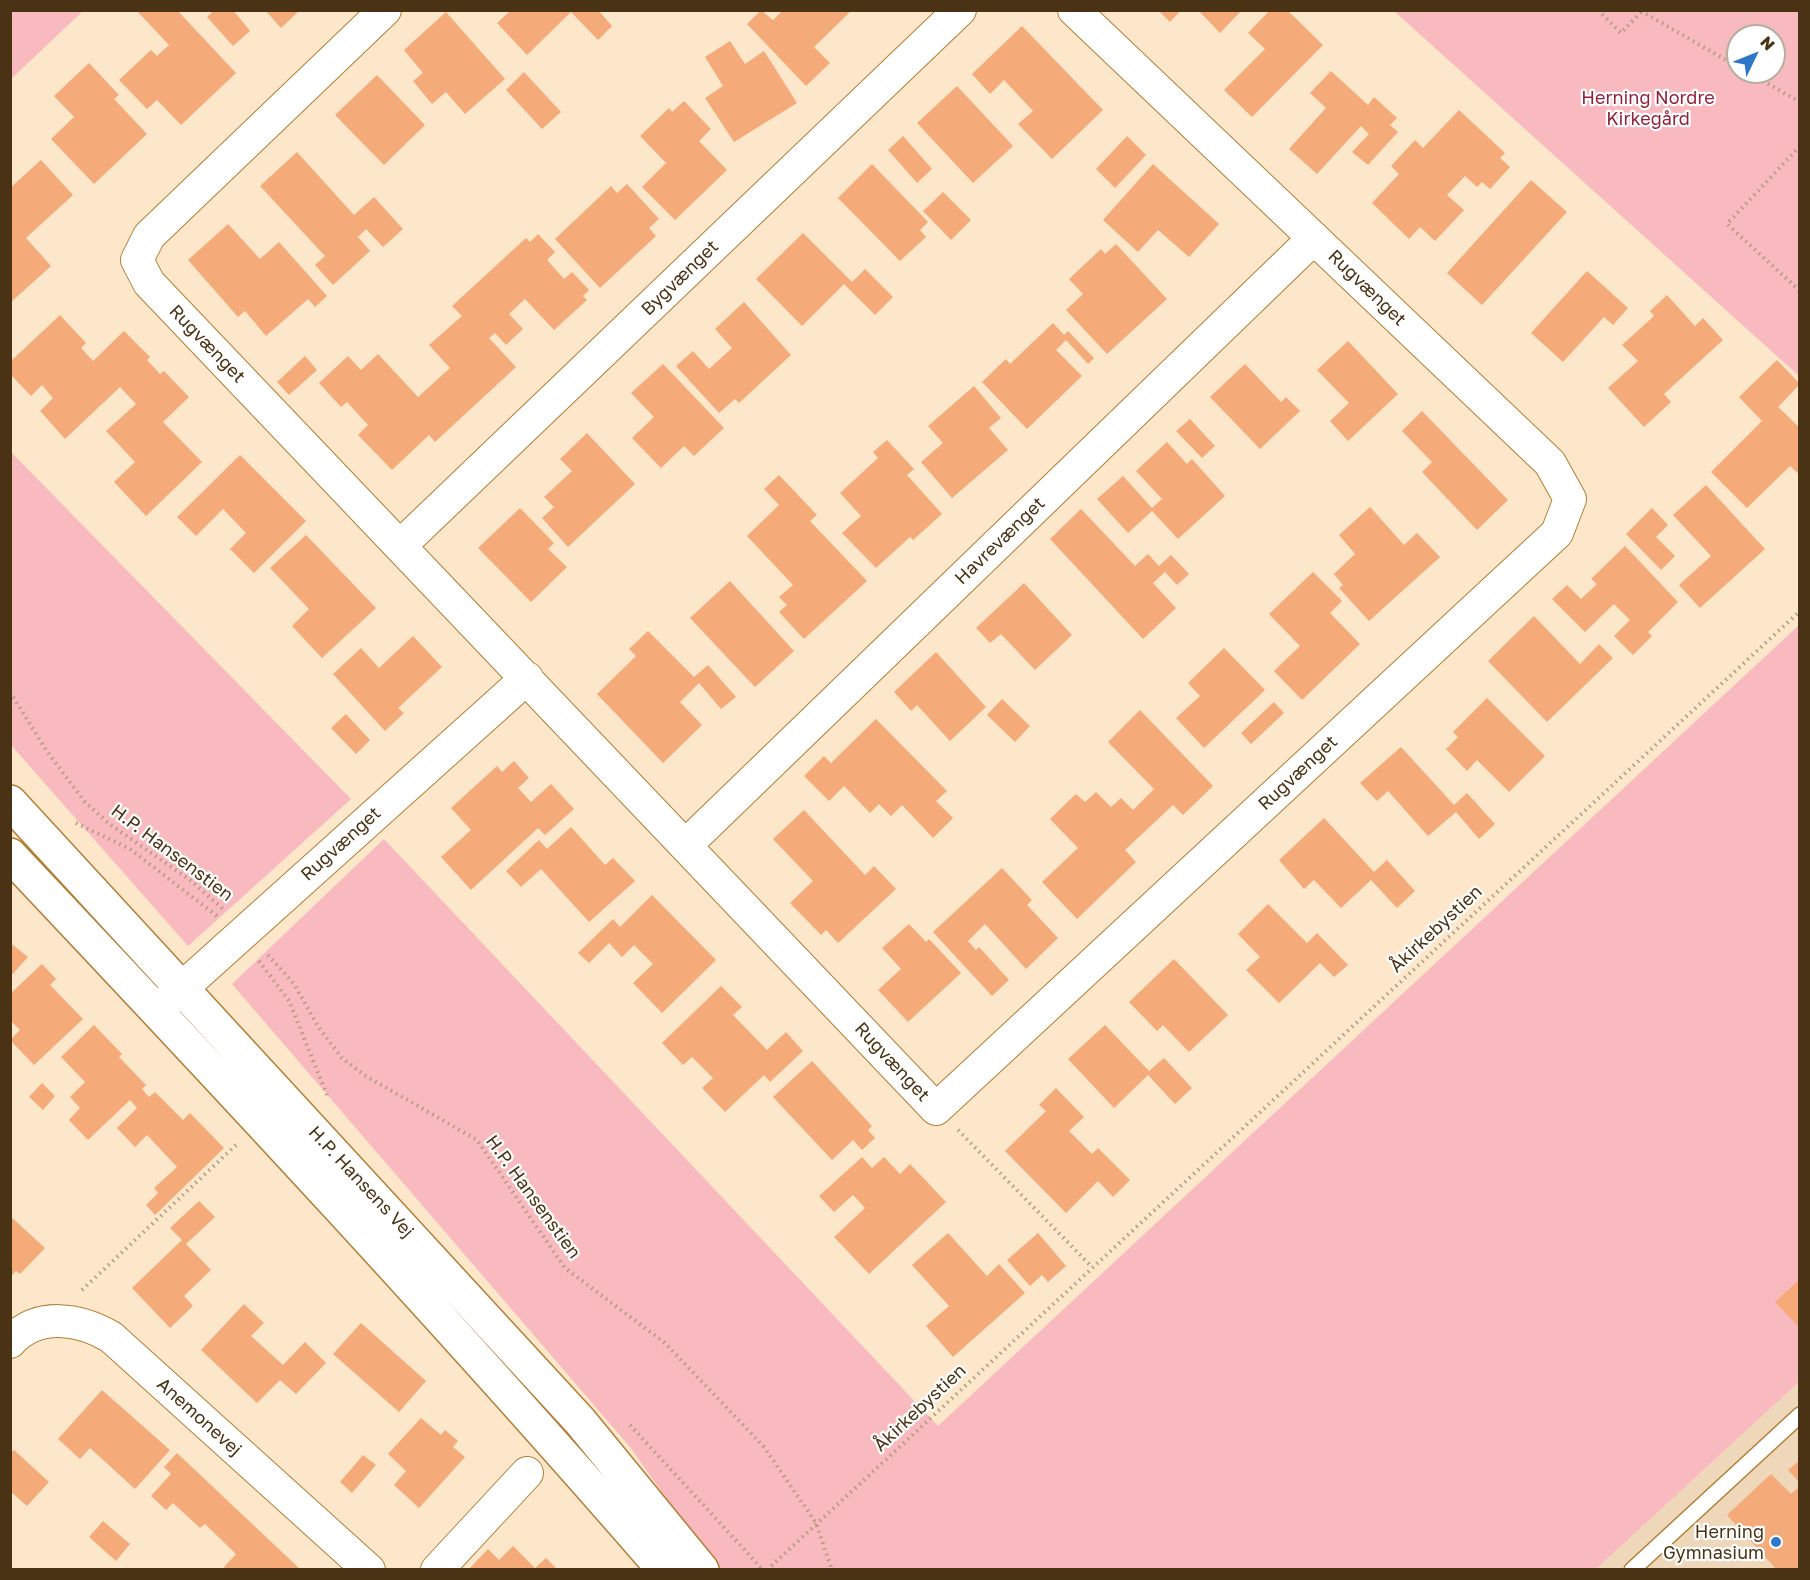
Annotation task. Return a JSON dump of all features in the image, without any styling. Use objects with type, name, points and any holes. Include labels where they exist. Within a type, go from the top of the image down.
[{"type":"street","name":"Rugvænget","points":[[385,10],[149,236],[137,260],[149,284],[936,1108],[1557,533],[1570,499],[1550,463],[1074,10]]},
{"type":"street","name":"Bygvænget","points":[[400,546],[960,10]]},
{"type":"street","name":"Havrevænget","points":[[686,845],[1314,238]]},
{"type":"street","name":"Rugvænget","points":[[157,1011],[527,678]]},
{"type":"street","name":"H.P. Hansens Vej","points":[[10,802],[580,1421],[702,1569]]},
{"type":"street","name":"H.P. Hansens Vej","points":[[10,855],[260,1122],[556,1446],[664,1569]]},
{"type":"street","name":"Anemonevej","points":[[10,1342],[16,1336],[39,1324],[66,1320],[90,1325],[111,1337],[369,1569]]},
{"type":"street","points":[[437,1569],[526,1473]]},
{"type":"lane","points":[[1641,1567],[1800,1415]]},
{"type":"path","points":[[1598,10],[1621,33],[1642,11],[1726,60]]},
{"type":"path","points":[[1768,84],[1800,102]]},
{"type":"path","points":[[1800,146],[1727,224],[1800,291]]},
{"type":"path","name":"Åkirkebystien","points":[[765,1569],[1800,611]]},
{"type":"path","name":"H.P. Hansenstien","points":[[10,692],[48,753],[85,802],[108,823],[190,880],[241,934],[294,984],[319,1028],[342,1058],[364,1075],[477,1140],[565,1268],[665,1343],[764,1448],[816,1523],[832,1569]]},
{"type":"path","name":"H.P. Hansenstien","points":[[69,820],[144,859],[241,934],[289,1001],[328,1097]]},
{"type":"path","points":[[936,1108],[1092,1266]]},
{"type":"path","points":[[66,1320],[66,1306],[260,1122]]},
{"type":"path","points":[[622,1417],[765,1569]]},
{"type":"shaded area","points":[[1799,1382],[1799,1569],[1596,1569]]},
{"type":"green space","points":[[11,10],[83,10],[83,11],[11,79]]},
{"type":"green space","name":"Herning Nordre Kirkegård","points":[[1394,11],[1799,11],[1799,376]]},
{"type":"green space","points":[[10,451],[351,799],[188,946],[11,745]]},
{"type":"green space","points":[[1799,625],[1799,1382],[1596,1569],[716,1569],[630,1447],[232,984],[384,839],[938,1426]]},
{"type":"building","points":[[136,10],[177,10],[236,73],[181,125],[157,100],[147,109],[119,80],[151,50],[157,56],[169,45]]},
{"type":"building","points":[[214,10],[233,10],[250,31],[233,46],[207,17]]},
{"type":"building","points":[[265,10],[300,10],[281,28]]},
{"type":"building","points":[[511,10],[598,10],[612,26],[598,40],[571,12],[527,55],[497,23]]},
{"type":"building","points":[[761,10],[773,20],[783,10],[852,10],[814,47],[830,63],[806,86],[747,24]]},
{"type":"building","points":[[1158,10],[1181,10],[1170,22]]},
{"type":"building","points":[[1198,10],[1242,10],[1220,33]]},
{"type":"building","points":[[1270,10],[1287,10],[1323,45],[1252,117],[1224,90],[1265,49],[1248,33]]},
{"type":"building","points":[[446,12],[505,79],[465,114],[446,92],[432,104],[413,81],[423,73],[404,50]]},
{"type":"building","points":[[1022,26],[1103,110],[1052,159],[1018,124],[1033,111],[1004,80],[990,94],[972,74]]},
{"type":"building","points":[[730,41],[745,64],[764,51],[797,103],[734,142],[705,98],[723,86],[705,57]]},
{"type":"building","points":[[89,63],[119,95],[114,99],[147,134],[94,184],[51,139],[74,117],[54,96]]},
{"type":"building","points":[[1331,71],[1368,105],[1374,97],[1397,118],[1390,125],[1398,132],[1368,165],[1352,152],[1369,134],[1361,126],[1317,174],[1289,149],[1326,108],[1310,93]]},
{"type":"building","points":[[524,72],[561,112],[542,129],[506,90]]},
{"type":"building","points":[[377,75],[425,125],[384,165],[335,115]]},
{"type":"building","points":[[957,86],[1013,146],[973,183],[917,123]]},
{"type":"building","points":[[684,101],[711,129],[699,141],[727,170],[675,220],[642,187],[666,163],[640,136],[669,108],[672,112]]},
{"type":"building","points":[[1459,110],[1505,153],[1500,158],[1510,167],[1490,189],[1482,182],[1477,187],[1465,176],[1447,195],[1464,210],[1435,241],[1420,227],[1409,239],[1372,203],[1399,174],[1391,166],[1415,140],[1423,148]]},
{"type":"building","points":[[903,136],[932,169],[917,183],[888,150]]},
{"type":"building","points":[[1127,136],[1146,155],[1115,188],[1096,169]]},
{"type":"building","points":[[297,152],[354,215],[374,197],[403,229],[383,247],[366,229],[358,237],[370,251],[333,285],[315,265],[325,256],[260,186]]},
{"type":"building","points":[[41,160],[73,195],[26,238],[51,266],[10,303],[10,188]]},
{"type":"building","points":[[872,164],[928,222],[920,230],[926,237],[900,261],[838,198]]},
{"type":"building","points":[[1153,164],[1219,224],[1189,257],[1158,230],[1138,252],[1103,220]]},
{"type":"building","points":[[1531,180],[1567,212],[1482,305],[1447,273]]},
{"type":"building","points":[[627,184],[659,219],[649,228],[656,236],[600,288],[555,239],[611,186],[617,193]]},
{"type":"building","points":[[943,192],[971,220],[951,240],[923,211]]},
{"type":"building","points":[[228,224],[260,259],[279,242],[327,296],[315,307],[308,299],[266,336],[245,311],[238,317],[188,260]]},
{"type":"building","points":[[803,233],[852,282],[865,269],[893,297],[875,315],[844,284],[802,326],[756,279]]},
{"type":"building","points":[[538,234],[555,252],[547,260],[564,279],[572,272],[589,290],[583,296],[587,300],[554,330],[525,299],[509,314],[523,329],[506,345],[495,333],[489,338],[516,367],[435,442],[429,435],[392,470],[358,435],[368,425],[347,402],[341,407],[319,383],[348,356],[361,370],[378,354],[418,397],[450,368],[429,345],[462,316],[452,306],[526,238],[530,242]]},
{"type":"building","points":[[1116,244],[1167,299],[1107,354],[1066,310],[1083,294],[1069,279],[1101,249],[1105,254]]},
{"type":"building","points":[[1587,271],[1628,308],[1613,325],[1604,317],[1563,362],[1531,333]]},
{"type":"building","points":[[1667,295],[1695,326],[1703,318],[1723,340],[1664,394],[1671,402],[1644,427],[1608,388],[1638,361],[1622,345],[1654,316],[1650,311]]},
{"type":"building","points":[[744,302],[791,355],[739,403],[735,399],[719,413],[676,366],[693,351],[709,369],[732,348],[715,329]]},
{"type":"building","points":[[60,315],[86,343],[81,348],[93,361],[124,331],[150,357],[147,360],[160,374],[164,371],[189,397],[163,422],[202,462],[146,516],[114,482],[135,462],[106,431],[136,404],[120,387],[65,439],[40,411],[53,398],[42,385],[31,396],[10,374],[10,362]]},
{"type":"building","points":[[1053,323],[1064,335],[1068,331],[1094,358],[1088,364],[1066,340],[1056,350],[1082,376],[1027,429],[982,382],[1006,359],[1010,364]]},
{"type":"building","points":[[1348,341],[1398,394],[1348,441],[1330,421],[1349,403],[1317,370]]},
{"type":"building","points":[[305,356],[317,370],[289,395],[277,382]]},
{"type":"building","points":[[1777,360],[1800,384],[1778,407],[1800,428],[1800,475],[1790,466],[1747,508],[1711,472],[1762,421],[1739,397]]},
{"type":"building","points":[[663,364],[724,428],[694,456],[684,446],[661,468],[632,438],[654,417],[631,393]]},
{"type":"building","points":[[1245,364],[1281,402],[1286,397],[1300,411],[1260,449],[1210,397]]},
{"type":"building","points":[[974,386],[1001,418],[989,428],[1008,450],[952,498],[921,462],[943,443],[928,426]]},
{"type":"building","points":[[1422,411],[1508,500],[1477,530],[1422,472],[1432,462],[1402,431]]},
{"type":"building","points":[[1190,419],[1215,446],[1202,458],[1176,431]]},
{"type":"building","points":[[587,433],[635,484],[568,547],[542,518],[554,507],[544,497],[572,471],[560,459]]},
{"type":"building","points":[[887,440],[914,469],[907,475],[942,514],[913,540],[910,537],[876,568],[842,533],[861,516],[840,493],[878,458],[873,452]]},
{"type":"building","points":[[1167,442],[1187,464],[1192,459],[1225,496],[1178,539],[1152,511],[1128,533],[1097,499],[1123,476],[1152,508],[1162,499],[1136,471]]},
{"type":"building","points":[[240,455],[306,521],[254,573],[230,549],[246,533],[223,509],[196,536],[177,517]]},
{"type":"building","points":[[779,475],[817,515],[810,521],[867,581],[804,639],[779,612],[787,605],[779,597],[793,585],[747,536],[779,505],[764,489]]},
{"type":"building","points":[[1706,485],[1765,549],[1700,608],[1679,585],[1711,556],[1673,515]]},
{"type":"building","points":[[1370,507],[1404,545],[1417,533],[1440,557],[1369,621],[1339,588],[1343,585],[1334,574],[1355,554],[1339,535]]},
{"type":"building","points":[[520,508],[554,543],[548,549],[567,567],[531,602],[478,548]]},
{"type":"building","points":[[1652,508],[1668,525],[1656,537],[1675,556],[1661,570],[1626,534]]},
{"type":"building","points":[[1081,509],[1135,566],[1148,554],[1159,566],[1171,555],[1189,574],[1177,585],[1165,572],[1153,583],[1176,608],[1143,639],[1050,539]]},
{"type":"building","points":[[306,535],[376,608],[322,658],[292,626],[309,609],[270,568]]},
{"type":"building","points":[[1625,546],[1678,602],[1648,632],[1652,636],[1633,655],[1614,636],[1630,620],[1614,604],[1585,632],[1552,599],[1567,585],[1581,599],[1597,584],[1591,579]]},
{"type":"building","points":[[1313,572],[1342,601],[1330,613],[1360,644],[1302,700],[1274,671],[1300,646],[1269,614]]},
{"type":"building","points":[[730,581],[794,651],[755,687],[690,618]]},
{"type":"building","points":[[1024,583],[1072,635],[1035,670],[1001,634],[990,643],[976,628]]},
{"type":"building","points":[[1534,616],[1580,664],[1599,644],[1613,658],[1547,722],[1488,661]]},
{"type":"building","points":[[648,631],[694,677],[708,665],[736,697],[721,709],[699,683],[680,702],[702,725],[663,763],[597,694],[636,656],[629,649]]},
{"type":"building","points":[[413,636],[442,667],[398,708],[404,713],[385,731],[333,674],[361,648],[379,668]]},
{"type":"building","points":[[1224,648],[1265,690],[1204,748],[1176,718],[1200,696],[1188,683]]},
{"type":"building","points":[[936,652],[986,707],[950,741],[917,705],[911,711],[894,692]]},
{"type":"building","points":[[1487,698],[1545,756],[1509,792],[1477,760],[1467,771],[1446,749],[1458,737],[1453,732]]},
{"type":"building","points":[[1002,699],[1030,726],[1015,742],[987,715]]},
{"type":"building","points":[[1274,702],[1284,713],[1251,744],[1241,733]]},
{"type":"building","points":[[1140,710],[1213,786],[1183,815],[1173,805],[1125,850],[1136,862],[1077,919],[1042,882],[1078,848],[1050,819],[1076,794],[1085,802],[1096,792],[1111,807],[1121,798],[1133,810],[1154,789],[1108,742]]},
{"type":"building","points":[[346,714],[370,740],[356,754],[331,728]]},
{"type":"building","points":[[876,719],[947,791],[936,801],[953,818],[933,838],[902,805],[891,816],[879,804],[870,813],[844,786],[829,801],[804,776],[824,756],[831,763]]},
{"type":"building","points":[[1401,747],[1454,805],[1467,793],[1495,824],[1479,839],[1456,812],[1428,836],[1388,791],[1377,801],[1360,783]]},
{"type":"building","points":[[514,761],[529,778],[518,788],[531,802],[551,784],[574,809],[545,835],[538,828],[471,890],[441,857],[471,830],[451,808],[497,766],[502,772]]},
{"type":"building","points":[[804,810],[865,875],[874,866],[896,889],[838,943],[826,930],[821,935],[790,903],[813,881],[773,839]]},
{"type":"building","points":[[1324,818],[1374,872],[1387,860],[1415,891],[1397,908],[1371,880],[1341,908],[1314,880],[1304,889],[1279,860]]},
{"type":"building","points":[[571,827],[605,865],[613,858],[635,881],[589,922],[541,869],[521,887],[506,871],[539,840],[547,849]]},
{"type":"building","points":[[1002,868],[1032,900],[1027,905],[1058,938],[1026,969],[985,924],[968,941],[976,950],[979,947],[1009,980],[992,996],[933,932]]},
{"type":"building","points":[[652,895],[716,960],[662,1013],[633,983],[653,964],[634,945],[622,957],[609,943],[589,963],[578,953],[613,919],[620,927]]},
{"type":"building","points":[[1268,904],[1307,943],[1317,933],[1348,965],[1334,977],[1320,963],[1279,1003],[1246,970],[1260,957],[1238,934]]},
{"type":"building","points":[[909,924],[926,942],[929,939],[961,973],[908,1022],[878,990],[901,969],[882,948]]},
{"type":"building","points":[[13,945],[28,957],[10,977],[10,947]]},
{"type":"building","points":[[1174,959],[1228,1015],[1189,1052],[1163,1025],[1157,1031],[1129,1002]]},
{"type":"building","points":[[42,964],[56,979],[50,985],[83,1019],[34,1065],[10,1040],[20,1030],[10,1020],[10,994]]},
{"type":"building","points":[[721,986],[742,1007],[733,1015],[767,1050],[786,1032],[803,1051],[770,1082],[764,1075],[725,1112],[702,1088],[713,1078],[692,1057],[683,1065],[662,1043]]},
{"type":"building","points":[[94,1025],[122,1054],[119,1057],[146,1085],[142,1089],[149,1097],[155,1092],[183,1120],[190,1113],[224,1148],[155,1215],[146,1205],[158,1193],[154,1188],[177,1167],[147,1135],[135,1147],[117,1128],[137,1108],[130,1100],[88,1140],[69,1120],[80,1108],[70,1097],[85,1082],[61,1057]]},
{"type":"building","points":[[1105,1025],[1149,1071],[1164,1058],[1192,1088],[1175,1104],[1148,1075],[1114,1108],[1068,1059]]},
{"type":"building","points":[[812,1061],[872,1126],[868,1130],[875,1138],[862,1150],[853,1140],[832,1160],[773,1097]]},
{"type":"building","points":[[42,1083],[55,1096],[43,1110],[29,1097]]},
{"type":"building","points":[[1056,1088],[1084,1117],[1069,1131],[1092,1154],[1098,1148],[1130,1180],[1113,1197],[1098,1181],[1066,1213],[1005,1151],[1046,1111],[1039,1105]]},
{"type":"building","points":[[862,1157],[872,1168],[884,1157],[900,1174],[910,1164],[946,1202],[869,1274],[834,1237],[865,1208],[853,1195],[834,1212],[819,1196]]},
{"type":"building","points":[[199,1201],[215,1217],[186,1244],[211,1270],[184,1296],[193,1306],[170,1328],[132,1288],[182,1240],[170,1228]]},
{"type":"building","points":[[10,1216],[45,1248],[20,1274],[16,1271],[10,1277]]},
{"type":"building","points":[[948,1233],[987,1276],[999,1264],[1025,1293],[953,1357],[926,1326],[949,1306],[912,1265]]},
{"type":"building","points":[[1038,1233],[1066,1266],[1048,1282],[1042,1275],[1030,1286],[1007,1260]]},
{"type":"building","points":[[1800,1279],[1800,1328],[1775,1302]]},
{"type":"building","points":[[244,1304],[264,1323],[251,1336],[283,1365],[305,1342],[326,1363],[296,1394],[280,1380],[257,1403],[201,1350]]},
{"type":"building","points":[[361,1323],[426,1381],[399,1412],[333,1354]]},
{"type":"building","points":[[102,1390],[170,1450],[135,1489],[90,1448],[80,1459],[58,1439]]},
{"type":"building","points":[[421,1418],[441,1435],[445,1430],[458,1441],[453,1447],[465,1457],[419,1508],[394,1485],[406,1471],[388,1454]]},
{"type":"building","points":[[14,1450],[49,1482],[27,1506],[10,1491],[10,1453]]},
{"type":"building","points":[[177,1453],[301,1570],[227,1570],[224,1567],[236,1554],[205,1524],[200,1528],[173,1503],[166,1510],[151,1496],[171,1474],[164,1467]]},
{"type":"building","points":[[363,1455],[376,1465],[352,1493],[340,1482]]},
{"type":"building","name":"Herning Gymnasium","points":[[1800,1460],[1800,1483],[1788,1470]]},
{"type":"building","name":"Herning Gymnasium","points":[[1771,1474],[1791,1494],[1800,1486],[1800,1570],[1777,1570],[1727,1515]]},
{"type":"building","points":[[103,1521],[130,1544],[116,1561],[89,1537]]},
{"type":"building","points":[[513,1546],[535,1568],[546,1558],[558,1570],[468,1570],[488,1549],[499,1560]]},
{"type":"place","name":"Herning Gymnasium","points":[[1776,1542]]}]
